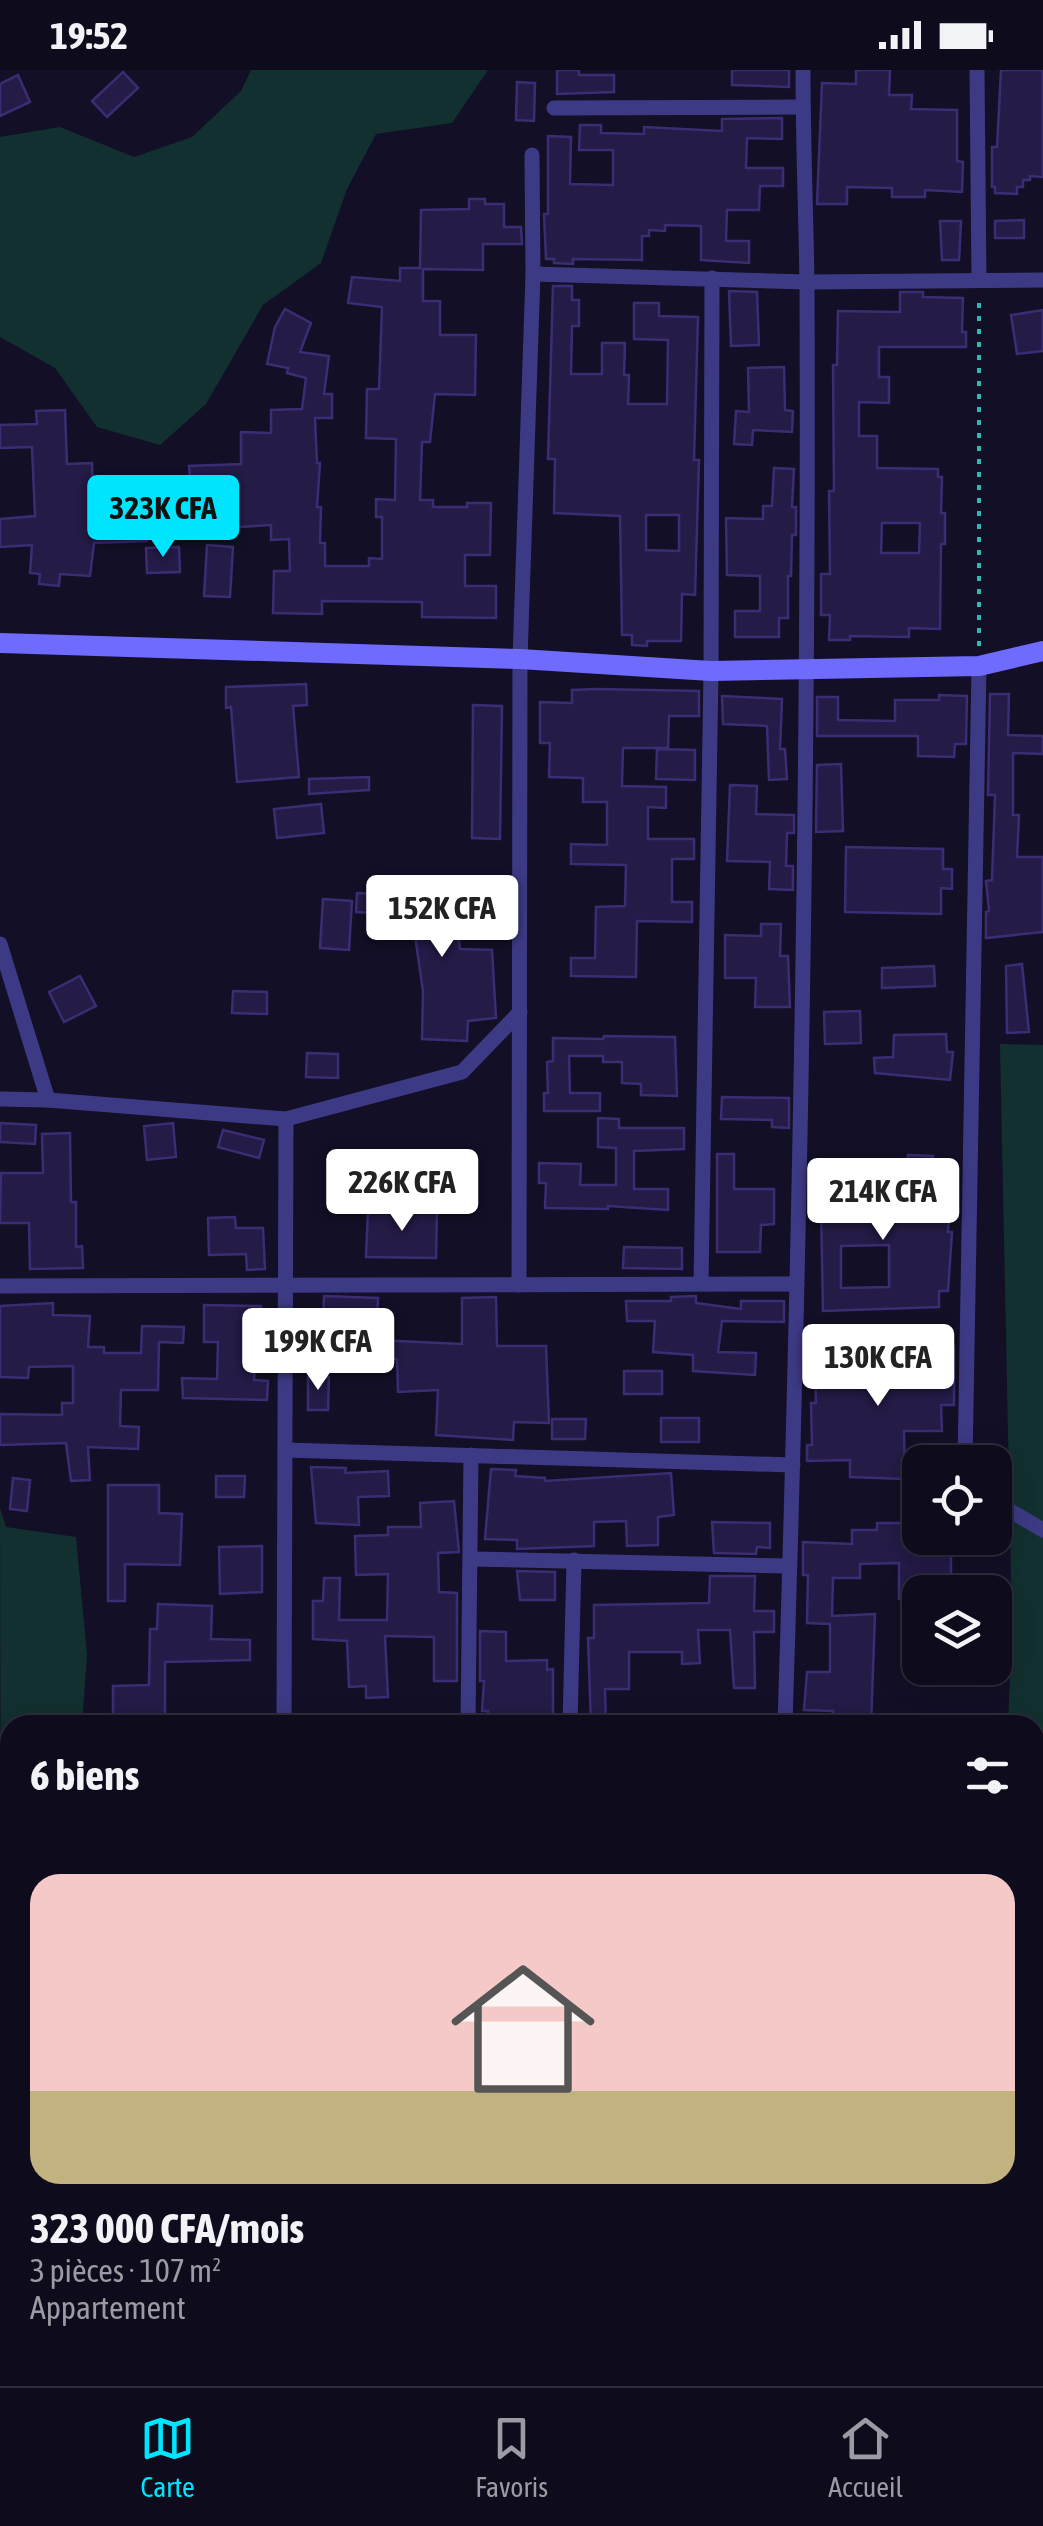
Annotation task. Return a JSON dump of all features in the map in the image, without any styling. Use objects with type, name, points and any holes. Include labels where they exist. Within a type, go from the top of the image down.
[{"type":"main road","points":[[0,643],[520,660],[710,671],[979,666],[1043,652]]},
{"type":"street","points":[[785,1715],[798,1284],[806,670],[803,70]]},
{"type":"street","points":[[977,70],[980,278]]},
{"type":"street","points":[[554,108],[803,107]]},
{"type":"street","points":[[519,1285],[520,660],[533,274],[532,155]]},
{"type":"street","points":[[533,274],[807,282],[1043,280]]},
{"type":"street","points":[[701,1283],[712,278]]},
{"type":"street","points":[[965,1445],[979,666]]},
{"type":"street","points":[[0,944],[48,1100]]},
{"type":"street","points":[[0,1099],[286,1119],[462,1072],[520,1012]]},
{"type":"street","points":[[284,1715],[286,1119]]},
{"type":"street","points":[[0,1286],[798,1284]]},
{"type":"street","points":[[285,1450],[793,1465]]},
{"type":"street","points":[[468,1715],[471,1455]]},
{"type":"street","points":[[1012,1512],[1043,1530]]},
{"type":"street","points":[[471,1558],[790,1566]]},
{"type":"street","points":[[570,1715],[574,1560]]},
{"type":"path","points":[[979,666],[980,278]]},
{"type":"green space","points":[[251,70],[488,70],[452,123],[376,134],[347,189],[321,263],[263,305],[206,404],[160,445],[97,427],[55,368],[0,337],[0,137],[60,127],[134,157],[192,137],[241,91]]},
{"type":"green space","points":[[1000,1044],[1043,1045],[1043,1715],[1008,1715],[1012,1685],[1012,1445],[1008,1445]]},
{"type":"green space","points":[[0,1508],[6,1527],[76,1537],[87,1655],[83,1715],[0,1715]]},
{"type":"building","points":[[557,70],[579,70],[579,75],[614,75],[614,92],[557,94]]},
{"type":"building","points":[[732,70],[789,70],[789,87],[732,85]]},
{"type":"building","points":[[856,70],[890,70],[889,95],[912,95],[911,109],[957,110],[957,161],[963,162],[962,192],[925,190],[925,197],[892,197],[892,188],[847,187],[847,204],[817,204],[822,83],[856,84]]},
{"type":"building","points":[[1001,70],[1043,70],[1043,177],[1023,180],[1017,194],[995,193],[992,187],[992,147],[997,147]]},
{"type":"building","points":[[123,72],[138,88],[107,117],[92,101]]},
{"type":"building","points":[[18,75],[30,102],[0,116],[0,84]]},
{"type":"building","points":[[517,82],[535,83],[534,121],[516,120]]},
{"type":"building","points":[[782,118],[782,139],[747,138],[746,168],[783,168],[783,186],[760,186],[759,210],[727,210],[726,241],[749,241],[749,263],[701,260],[701,226],[665,225],[665,231],[649,230],[649,236],[642,236],[642,260],[573,259],[573,264],[546,259],[548,136],[571,137],[570,184],[613,185],[613,150],[579,150],[580,125],[601,125],[601,133],[644,134],[644,127],[722,131],[722,119]]},
{"type":"building","points":[[469,199],[504,204],[504,227],[521,227],[522,244],[483,244],[483,270],[423,269],[423,301],[440,301],[440,335],[476,335],[475,395],[435,394],[430,442],[422,442],[420,500],[433,500],[433,507],[491,503],[490,555],[465,555],[465,586],[496,586],[496,618],[422,617],[422,602],[322,601],[322,614],[273,613],[274,571],[290,571],[289,539],[271,540],[271,525],[223,528],[222,511],[146,512],[147,541],[94,543],[90,576],[60,574],[59,586],[39,584],[40,574],[30,573],[32,545],[0,547],[0,519],[35,516],[32,447],[0,448],[0,425],[37,424],[36,411],[65,410],[67,464],[92,463],[93,491],[162,488],[162,480],[190,481],[189,466],[241,464],[241,432],[271,433],[271,410],[302,409],[306,378],[287,373],[288,368],[267,364],[275,327],[285,309],[311,323],[300,352],[329,356],[324,394],[332,394],[332,418],[315,418],[320,463],[317,507],[321,507],[320,543],[325,543],[325,566],[369,566],[369,558],[382,559],[382,517],[376,517],[376,499],[395,500],[396,439],[366,438],[367,389],[379,389],[382,307],[348,303],[352,277],[400,281],[400,268],[420,268],[421,210],[469,209]]},
{"type":"building","points":[[1024,220],[1024,238],[995,238],[995,221]]},
{"type":"building","points":[[940,221],[961,221],[959,260],[942,260]]},
{"type":"building","points":[[553,286],[572,286],[572,300],[579,300],[579,326],[572,326],[571,374],[602,374],[602,343],[625,343],[628,404],[667,404],[668,340],[634,339],[634,303],[659,303],[659,316],[698,317],[695,595],[682,594],[681,641],[632,645],[632,635],[622,635],[620,516],[554,513],[555,459],[548,459]],"holes":[[[646,515],[679,515],[679,551],[646,550]]]},
{"type":"building","points":[[729,291],[757,292],[759,345],[731,346]]},
{"type":"building","points":[[900,292],[963,298],[962,332],[966,332],[966,347],[879,347],[879,377],[889,377],[889,403],[859,402],[859,436],[877,436],[877,468],[938,469],[938,477],[942,477],[945,544],[941,544],[940,629],[909,628],[909,637],[850,636],[850,640],[829,640],[830,615],[821,615],[821,574],[830,574],[829,491],[834,491],[833,365],[837,365],[838,311],[900,312]],"holes":[[[882,523],[920,523],[919,553],[881,553]]]},
{"type":"building","points":[[1043,310],[1043,351],[1017,354],[1011,315]]},
{"type":"building","points":[[784,367],[785,410],[793,411],[792,432],[753,430],[752,445],[734,444],[736,411],[749,412],[748,368]]},
{"type":"building","points":[[774,468],[794,469],[792,507],[796,507],[796,535],[792,535],[788,576],[788,618],[779,618],[779,637],[735,637],[735,611],[760,611],[760,576],[727,575],[726,518],[763,519],[763,506],[772,506]]},
{"type":"building","points":[[207,545],[233,547],[230,597],[204,596]]},
{"type":"building","points":[[179,547],[180,572],[147,573],[146,548]]},
{"type":"building","points":[[306,684],[307,705],[293,706],[299,777],[237,782],[226,687]]},
{"type":"building","points":[[572,690],[699,691],[699,716],[669,716],[668,748],[623,748],[622,786],[666,787],[666,808],[648,807],[648,839],[694,839],[694,859],[672,859],[672,902],[692,902],[692,922],[637,921],[636,977],[571,976],[571,958],[595,958],[596,907],[625,906],[626,865],[571,864],[571,844],[607,845],[607,802],[583,802],[583,778],[549,777],[550,743],[540,743],[540,702],[572,703]]},
{"type":"building","points":[[990,694],[1009,694],[1008,735],[1043,736],[1043,754],[1013,753],[1013,815],[1019,815],[1017,857],[1043,857],[1043,932],[986,938],[986,881],[992,880],[995,795],[988,795]]},
{"type":"building","points":[[939,695],[967,696],[966,744],[955,744],[954,757],[918,756],[918,736],[817,736],[817,697],[838,697],[838,720],[895,721],[895,700],[939,700]]},
{"type":"building","points":[[722,696],[782,699],[780,749],[785,749],[787,779],[769,780],[767,726],[723,724]]},
{"type":"building","points":[[473,705],[502,706],[500,839],[472,838]]},
{"type":"building","points":[[657,749],[695,750],[695,780],[656,779]]},
{"type":"building","points":[[841,764],[843,831],[816,832],[817,765]]},
{"type":"building","points":[[369,777],[369,790],[309,794],[309,779]]},
{"type":"building","points":[[730,785],[757,786],[756,814],[794,815],[794,833],[787,833],[786,866],[793,866],[793,890],[769,889],[770,862],[727,861]]},
{"type":"building","points":[[321,804],[324,833],[277,838],[274,809]]},
{"type":"building","points":[[846,847],[943,849],[943,869],[952,869],[952,889],[941,888],[941,914],[845,912]]},
{"type":"building","points":[[452,881],[460,949],[492,950],[496,1018],[468,1021],[467,1041],[422,1039],[423,991],[412,915],[356,912],[357,893],[410,895],[409,886]]},
{"type":"building","points":[[323,899],[352,901],[349,950],[320,948]]},
{"type":"building","points":[[761,924],[781,924],[780,956],[788,956],[790,1007],[755,1007],[756,978],[725,978],[725,935],[761,936]]},
{"type":"building","points":[[1022,964],[1029,1032],[1007,1033],[1006,966]]},
{"type":"building","points":[[934,966],[935,986],[882,988],[882,968]]},
{"type":"building","points":[[80,976],[96,1006],[64,1022],[49,992]]},
{"type":"building","points":[[233,991],[267,992],[267,1014],[232,1013]]},
{"type":"building","points":[[860,1011],[861,1043],[825,1044],[824,1012]]},
{"type":"building","points":[[946,1034],[947,1052],[953,1052],[950,1080],[875,1073],[874,1058],[893,1057],[894,1035]]},
{"type":"building","points":[[675,1037],[677,1096],[641,1095],[641,1084],[622,1083],[622,1062],[603,1062],[603,1056],[569,1056],[570,1093],[600,1093],[600,1111],[544,1111],[547,1062],[553,1061],[553,1038]]},
{"type":"building","points":[[307,1053],[338,1054],[338,1078],[306,1077]]},
{"type":"building","points":[[722,1097],[789,1098],[789,1128],[772,1127],[772,1120],[721,1119]]},
{"type":"building","points":[[598,1118],[619,1119],[619,1128],[684,1128],[684,1149],[634,1151],[634,1189],[668,1189],[668,1210],[608,1206],[545,1208],[546,1183],[539,1183],[539,1163],[581,1164],[580,1185],[616,1185],[616,1148],[598,1147]]},
{"type":"building","points":[[0,1123],[36,1125],[35,1144],[0,1142]]},
{"type":"building","points":[[173,1123],[176,1157],[147,1160],[144,1126]]},
{"type":"building","points":[[223,1130],[264,1140],[259,1158],[218,1147]]},
{"type":"building","points":[[70,1133],[71,1202],[76,1202],[76,1247],[82,1246],[83,1268],[30,1269],[29,1223],[0,1223],[1,1173],[43,1173],[42,1134]]},
{"type":"building","points":[[717,1154],[734,1154],[734,1189],[774,1189],[774,1224],[761,1225],[760,1252],[717,1252]]},
{"type":"building","points":[[908,1155],[933,1156],[932,1172],[943,1174],[937,1216],[949,1217],[948,1232],[952,1232],[948,1291],[939,1291],[939,1307],[823,1311],[816,1163],[838,1164],[838,1186],[870,1187],[869,1211],[900,1213]],"holes":[[[889,1245],[889,1287],[841,1288],[841,1246]]]},
{"type":"building","points":[[368,1209],[437,1210],[436,1258],[366,1257]]},
{"type":"building","points":[[235,1217],[236,1228],[263,1228],[265,1269],[247,1270],[246,1254],[209,1255],[208,1218]]},
{"type":"building","points":[[624,1247],[682,1248],[682,1269],[623,1268]]},
{"type":"building","points":[[324,1296],[378,1298],[376,1340],[462,1344],[462,1298],[496,1297],[497,1346],[546,1346],[549,1423],[514,1422],[513,1440],[436,1435],[438,1390],[398,1392],[397,1359],[336,1361],[334,1321],[323,1320]]},
{"type":"building","points":[[696,1296],[696,1303],[741,1309],[741,1301],[784,1301],[784,1322],[722,1321],[718,1352],[756,1353],[755,1375],[693,1371],[693,1355],[653,1352],[655,1321],[627,1321],[626,1301],[671,1301],[671,1297]]},
{"type":"building","points":[[53,1303],[53,1315],[90,1316],[88,1347],[104,1347],[104,1353],[141,1353],[142,1326],[184,1327],[183,1343],[159,1342],[158,1390],[121,1390],[120,1426],[139,1427],[138,1449],[88,1447],[90,1480],[71,1481],[66,1443],[0,1445],[0,1414],[62,1415],[62,1403],[73,1403],[73,1366],[29,1367],[28,1378],[0,1377],[0,1306]]},
{"type":"building","points":[[204,1305],[261,1306],[262,1352],[256,1352],[254,1380],[268,1381],[267,1400],[183,1398],[182,1378],[217,1379],[218,1342],[204,1342]]},
{"type":"building","points":[[922,1346],[954,1346],[954,1405],[941,1405],[942,1431],[904,1431],[902,1479],[850,1477],[850,1460],[807,1461],[807,1445],[812,1445],[811,1403],[816,1403],[815,1366],[858,1362],[858,1349],[878,1349],[878,1362],[923,1362]]},
{"type":"building","points":[[624,1371],[662,1371],[662,1394],[624,1394]]},
{"type":"building","points":[[308,1377],[329,1377],[328,1410],[308,1410]]},
{"type":"building","points":[[661,1418],[699,1418],[699,1442],[661,1442]]},
{"type":"building","points":[[552,1419],[586,1419],[585,1439],[552,1439]]},
{"type":"building","points":[[311,1467],[346,1468],[345,1473],[388,1471],[389,1496],[358,1497],[359,1525],[316,1523]]},
{"type":"building","points":[[491,1469],[516,1470],[515,1476],[545,1481],[671,1473],[674,1515],[658,1517],[658,1545],[627,1546],[626,1521],[594,1522],[594,1546],[517,1549],[517,1540],[485,1539]]},
{"type":"building","points":[[216,1476],[245,1476],[244,1497],[216,1497]]},
{"type":"building","points":[[13,1478],[30,1480],[27,1511],[10,1509]]},
{"type":"building","points":[[108,1485],[159,1485],[159,1513],[182,1514],[180,1565],[125,1564],[125,1601],[108,1601]]},
{"type":"building","points":[[454,1501],[459,1552],[438,1553],[439,1592],[457,1593],[457,1681],[434,1681],[434,1637],[385,1636],[388,1697],[366,1698],[366,1686],[349,1687],[347,1641],[313,1639],[313,1601],[323,1601],[324,1578],[340,1578],[339,1620],[387,1620],[388,1574],[356,1575],[355,1536],[388,1535],[388,1527],[421,1527],[420,1503]]},
{"type":"building","points":[[712,1522],[770,1523],[770,1548],[757,1547],[756,1554],[714,1553]]},
{"type":"building","points":[[877,1523],[902,1523],[902,1555],[951,1555],[951,1575],[902,1575],[902,1599],[899,1563],[860,1564],[860,1578],[833,1578],[832,1616],[875,1614],[871,1715],[804,1710],[807,1672],[830,1672],[830,1624],[807,1623],[808,1575],[803,1575],[803,1542],[852,1544],[852,1530],[877,1530]]},
{"type":"building","points":[[262,1546],[262,1592],[220,1594],[219,1547]]},
{"type":"building","points":[[517,1571],[555,1572],[555,1600],[520,1600]]},
{"type":"building","points":[[710,1576],[755,1576],[754,1611],[774,1611],[774,1632],[754,1632],[755,1688],[734,1688],[730,1630],[698,1630],[700,1663],[682,1664],[682,1652],[629,1652],[629,1689],[605,1689],[606,1715],[591,1715],[588,1638],[594,1638],[594,1605],[709,1603]]},
{"type":"building","points":[[158,1604],[212,1606],[211,1639],[250,1640],[250,1660],[165,1662],[165,1715],[113,1715],[113,1686],[149,1685],[150,1629],[157,1629]]},
{"type":"building","points":[[480,1631],[506,1632],[506,1661],[547,1660],[547,1670],[553,1669],[553,1715],[488,1715],[488,1711],[482,1711],[484,1681],[480,1681]]}]
